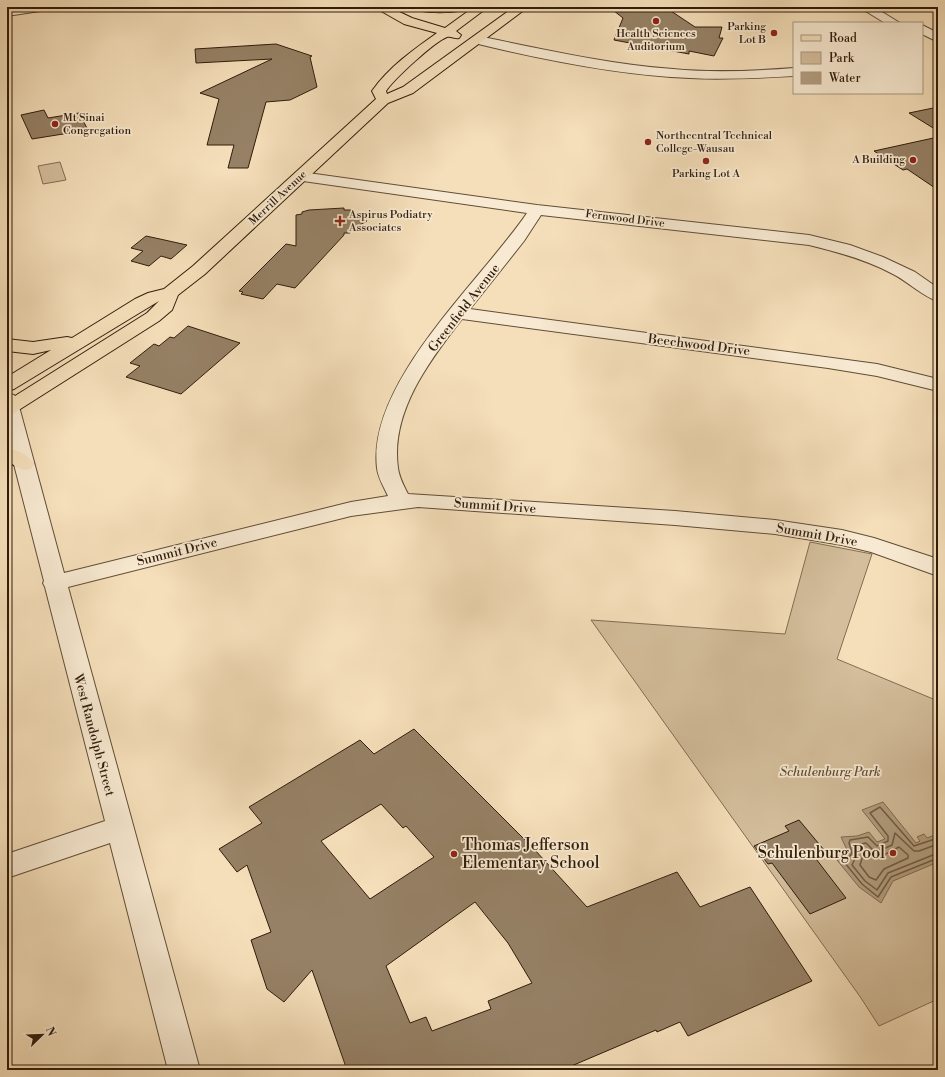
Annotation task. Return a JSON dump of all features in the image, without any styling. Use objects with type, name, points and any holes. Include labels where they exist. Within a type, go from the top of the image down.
[{"type":"main road","points":[[417,7],[440,9],[463,7]]},
{"type":"main road","points":[[383,100],[379,92],[382,85],[416,54],[452,32],[482,7]]},
{"type":"main road","points":[[479,36],[501,7]]},
{"type":"main road","points":[[388,8],[408,21],[452,32],[479,36],[522,7]]},
{"type":"main road","points":[[388,8],[407,26],[415,38],[417,45],[416,54]]},
{"type":"main road","points":[[408,90],[457,42],[452,32]]},
{"type":"main road","name":"Merrill Avenue","points":[[7,385],[144,301],[170,293],[216,255],[383,100],[408,90],[479,36]]},
{"type":"main road","name":"Merrill Avenue","points":[[8,405],[153,317],[166,306],[170,293]]},
{"type":"main road","points":[[7,345],[22,348],[38,348],[84,338]]},
{"type":"street","points":[[7,12],[40,7]]},
{"type":"street","points":[[865,7],[899,21]]},
{"type":"street","points":[[881,7],[899,21]]},
{"type":"street","points":[[923,30],[935,41]]},
{"type":"street","points":[[479,36],[613,60],[667,67],[721,69],[766,67],[793,63]]},
{"type":"street","points":[[479,36],[624,68],[658,72],[714,75],[793,72]]},
{"type":"street","name":"Fernwood Drive","points":[[301,177],[537,210],[763,233],[827,244],[871,257],[898,269],[918,280],[938,296]]},
{"type":"street","name":"Greenfield Avenue","points":[[401,501],[387,468],[387,443],[391,420],[407,386],[442,332],[514,244],[537,210]]},
{"type":"street","name":"Beechwood Drive","points":[[458,313],[828,362],[877,370],[938,385]]},
{"type":"street","name":"West Randolph Street","points":[[8,405],[15,459],[54,583],[184,1070]]},
{"type":"street","name":"Summit Drive","points":[[54,583],[351,509],[401,501],[418,500],[736,523],[806,530],[876,546],[938,568]]},
{"type":"street","points":[[7,866],[119,828]]},
{"type":"green space","points":[[60,162],[66,180],[43,184],[38,166]]},
{"type":"green space","name":"Schulenburg Park","points":[[810,542],[872,554],[837,659],[938,701],[938,999],[879,1026],[861,998],[591,620],[785,634]]},
{"type":"water","name":"Schulenburg Pool","points":[[883,802],[916,843],[920,841],[917,837],[924,834],[927,838],[937,834],[938,862],[893,881],[881,903],[859,887],[837,860],[844,858],[848,852],[841,837],[857,836],[869,832],[877,842],[885,839],[862,810]]},
{"type":"building","points":[[609,7],[665,7],[695,27],[722,27],[719,38],[723,38],[714,56],[689,51],[689,54],[614,40],[623,18]]},
{"type":"building","points":[[276,44],[312,56],[310,57],[317,87],[290,100],[266,102],[248,168],[228,168],[234,145],[207,145],[219,99],[200,93],[272,59],[196,63],[195,49]]},
{"type":"building","points":[[938,107],[938,131],[909,113]]},
{"type":"building","name":"Mt Sinai Congregation","points":[[44,110],[48,118],[79,113],[88,130],[32,139],[21,115]]},
{"type":"building","name":"A Building","points":[[938,137],[938,190],[907,169],[903,170],[874,151]]},
{"type":"building","points":[[344,208],[344,210],[351,210],[351,214],[367,221],[350,230],[350,233],[344,233],[344,235],[295,288],[277,284],[263,299],[241,294],[243,292],[239,291],[286,244],[296,246],[296,215],[302,214],[302,212],[309,210]]},
{"type":"building","points":[[146,236],[187,245],[171,259],[161,256],[149,266],[131,261],[143,251],[131,248]]},
{"type":"building","points":[[188,326],[240,343],[181,394],[126,377],[140,366],[130,363],[154,344],[159,346],[170,337],[174,338]]},
{"type":"building","points":[[414,729],[534,849],[587,907],[677,872],[700,907],[750,887],[812,981],[688,1036],[680,1022],[657,1032],[656,1030],[562,1070],[347,1070],[312,970],[284,1002],[267,989],[251,940],[271,932],[247,865],[237,872],[219,849],[262,823],[249,807],[360,740],[374,754]],"holes":[[[381,804],[403,828],[406,826],[434,857],[370,899],[321,841]],[[475,902],[508,943],[532,983],[488,1001],[491,1009],[432,1031],[426,1017],[410,1023],[386,966]]]},
{"type":"building","points":[[799,820],[824,850],[813,855],[846,898],[810,914],[772,863],[768,864],[754,846],[789,831],[785,826]]},
{"type":"place","name":"Health Sciences Auditorium","points":[[656,21]]},
{"type":"place","name":"Parking Lot B","points":[[774,33]]},
{"type":"place","name":"Mt Sinai Congregation","points":[[55,124]]},
{"type":"place","name":"Northcentral Technical College-Wausau","points":[[648,142]]},
{"type":"place","name":"A Building","points":[[913,160]]},
{"type":"place","name":"Parking Lot A","points":[[706,161]]},
{"type":"place","name":"Aspirus Podiatry Associates","points":[[340,221]]},
{"type":"place","name":"Schulenburg Pool","points":[[893,853]]},
{"type":"place","name":"Thomas Jefferson Elementary School","points":[[454,854]]}]
